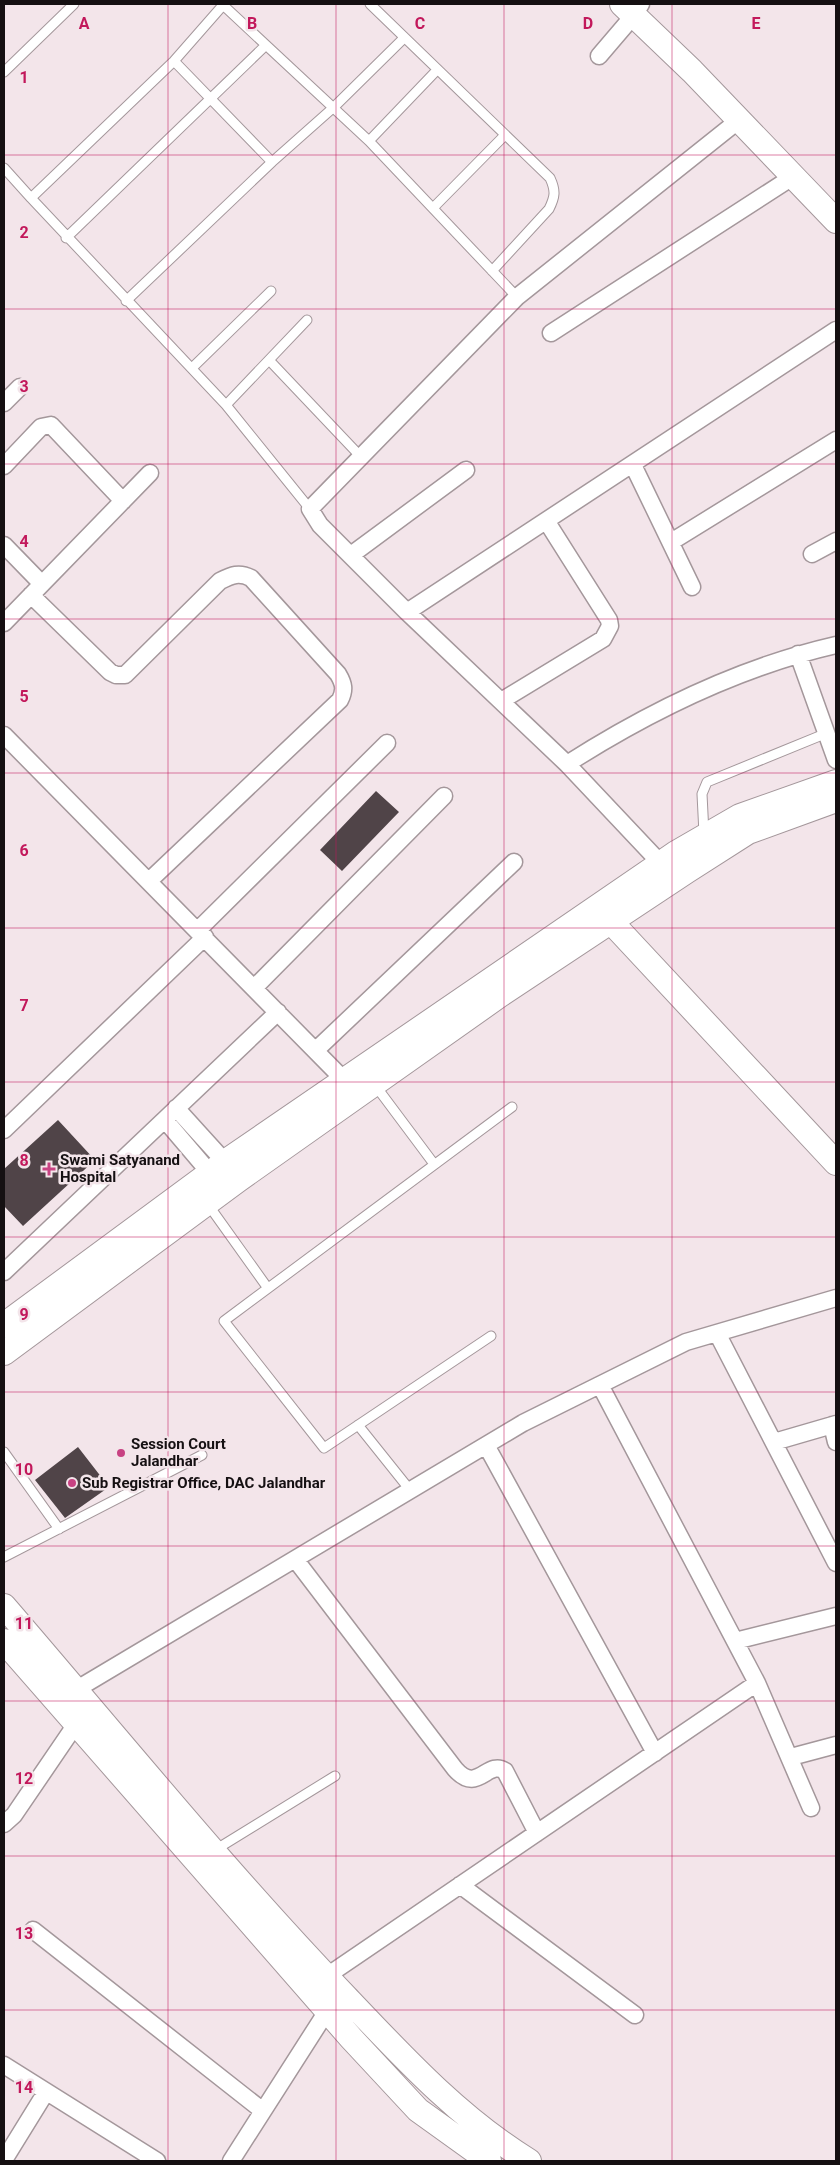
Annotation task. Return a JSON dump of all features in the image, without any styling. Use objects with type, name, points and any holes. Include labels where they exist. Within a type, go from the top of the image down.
[{"type":"street","points":[[599,56],[633,8],[836,221]]},
{"type":"street","points":[[668,871],[567,764],[407,612],[320,525],[310,509],[362,458],[517,297],[739,120]]},
{"type":"street","points":[[551,333],[794,176]]},
{"type":"street","points":[[407,612],[547,522],[836,330]]},
{"type":"street","points":[[4,403],[20,387]]},
{"type":"street","points":[[4,466],[40,428],[51,425],[123,501]]},
{"type":"street","points":[[671,542],[836,440]]},
{"type":"street","points":[[633,465],[692,587]]},
{"type":"street","points":[[351,555],[466,470]]},
{"type":"street","points":[[4,623],[150,473]]},
{"type":"street","points":[[501,701],[603,639],[610,626],[609,620],[547,522]]},
{"type":"street","points":[[812,554],[836,541]]},
{"type":"street","points":[[4,545],[36,590],[110,672],[116,675],[125,675],[220,581],[234,574],[244,574],[251,578],[338,674],[343,684],[344,692],[340,700],[150,881]]},
{"type":"street","points":[[567,764],[658,711],[752,669],[798,654],[836,645]]},
{"type":"street","points":[[798,654],[836,760]]},
{"type":"street","points":[[4,735],[316,1050],[360,1086]]},
{"type":"street","points":[[4,1130],[201,934],[387,743]]},
{"type":"street","points":[[668,871],[704,837],[740,816],[836,782]]},
{"type":"street","points":[[254,988],[444,796]]},
{"type":"street","points":[[5,1320],[79,1284],[207,1203],[360,1086],[668,871],[748,832],[836,800]]},
{"type":"street","points":[[316,1050],[514,862]]},
{"type":"street","points":[[4,1353],[79,1284],[217,1167],[360,1086],[500,995],[604,914]]},
{"type":"street","points":[[604,914],[836,1163]]},
{"type":"street","points":[[4,1272],[278,1012]]},
{"type":"street","points":[[170,1114],[217,1167]]},
{"type":"street","points":[[66,1696],[523,1423],[686,1342],[836,1298]]},
{"type":"street","points":[[717,1333],[836,1562]]},
{"type":"street","points":[[600,1385],[758,1683],[791,1756],[811,1808]]},
{"type":"street","points":[[774,1442],[834,1424],[836,1442]]},
{"type":"street","points":[[486,1444],[655,1753]]},
{"type":"street","points":[[295,1558],[455,1769],[466,1779],[471,1780],[495,1769],[505,1771],[537,1833]]},
{"type":"street","points":[[4,1606],[66,1696],[76,1724],[335,2003],[418,2110],[489,2161]]},
{"type":"street","points":[[735,1641],[836,1616]]},
{"type":"street","points":[[4,1641],[66,1696],[215,1850],[317,1983]]},
{"type":"street","points":[[317,1983],[758,1683]]},
{"type":"street","points":[[4,1824],[14,1815],[76,1724]]},
{"type":"street","points":[[791,1756],[836,1745]]},
{"type":"street","points":[[460,1885],[634,2015]]},
{"type":"street","points":[[33,1930],[263,2111]]},
{"type":"street","points":[[231,2161],[335,2003]]},
{"type":"street","points":[[335,2003],[502,2145],[529,2161]]},
{"type":"street","points":[[4,2065],[157,2161]]},
{"type":"street","points":[[4,2160],[46,2092]]},
{"type":"lane","points":[[4,72],[74,4]]},
{"type":"lane","points":[[31,198],[174,61],[224,4],[369,141],[517,297]]},
{"type":"lane","points":[[370,4],[550,178],[555,197],[549,209],[492,271]]},
{"type":"lane","points":[[126,300],[272,162],[334,107],[404,38]]},
{"type":"lane","points":[[66,238],[266,45]]},
{"type":"lane","points":[[174,61],[272,162]]},
{"type":"lane","points":[[369,141],[437,70]]},
{"type":"lane","points":[[433,208],[506,135]]},
{"type":"lane","points":[[4,168],[66,238],[226,405],[310,509]]},
{"type":"lane","points":[[192,368],[271,291]]},
{"type":"lane","points":[[226,405],[307,320]]},
{"type":"lane","points":[[269,360],[362,458]]},
{"type":"lane","points":[[704,837],[702,794],[707,782],[827,733]]},
{"type":"lane","points":[[360,1086],[434,1164]]},
{"type":"lane","points":[[491,1336],[324,1448],[224,1321],[267,1287],[512,1107]]},
{"type":"lane","points":[[207,1203],[267,1287]]},
{"type":"lane","points":[[358,1425],[410,1490]]},
{"type":"lane","points":[[4,1452],[59,1528]]},
{"type":"lane","points":[[4,1557],[202,1455]]},
{"type":"lane","points":[[215,1850],[336,1776]]},
{"type":"building","points":[[376,791],[399,812],[342,871],[320,850]]},
{"type":"building","points":[[58,1120],[95,1160],[23,1226],[4,1206],[4,1169]]},
{"type":"building","name":"Sub Registrar Office, DAC Jalandhar","points":[[78,1447],[109,1487],[65,1518],[35,1480]]},
{"type":"place","name":"Swami Satyanand Hospital","points":[[49,1169]]},
{"type":"place","name":"Session Court Jalandhar","points":[[121,1453]]},
{"type":"place","name":"Sub Registrar Office, DAC Jalandhar","points":[[72,1483]]}]
